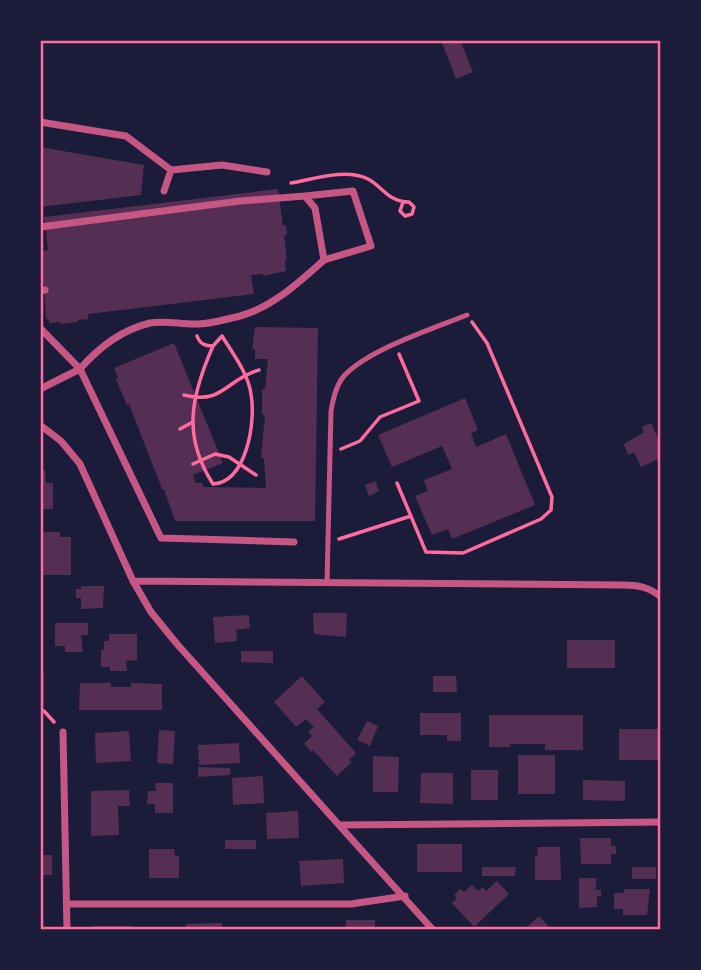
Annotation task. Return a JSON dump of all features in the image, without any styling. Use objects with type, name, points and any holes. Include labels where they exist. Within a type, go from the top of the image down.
[{"type":"street","points":[[40,122],[125,136],[171,170],[222,165],[267,172]]},
{"type":"street","points":[[164,191],[171,170]]},
{"type":"street","points":[[40,227],[227,203],[354,191],[371,246],[324,260],[293,288],[243,315],[201,324],[151,323],[112,339],[80,369],[40,388]]},
{"type":"street","points":[[305,196],[315,208],[324,260]]},
{"type":"street","points":[[40,328],[80,369],[161,538],[294,542]]},
{"type":"street","points":[[40,425],[61,441],[80,464],[133,581],[151,612],[433,930]]},
{"type":"street","points":[[133,581],[623,584],[646,588],[661,597]]},
{"type":"street","points":[[64,732],[67,930]]},
{"type":"street","points":[[340,825],[661,822]]},
{"type":"street","points":[[66,904],[351,904],[405,896]]},
{"type":"lane","points":[[327,583],[334,394],[341,379],[362,360],[467,315]]},
{"type":"path","points":[[403,202],[412,204],[412,214],[405,216],[400,211],[403,202]]},
{"type":"path","points":[[397,483],[425,552],[463,554],[541,519],[551,510],[552,498],[487,343],[467,315]]},
{"type":"path","points":[[213,346],[197,384],[191,423],[194,446],[200,461],[213,484],[222,484],[241,464],[249,438],[252,414],[251,393],[245,374],[222,336]]},
{"type":"path","points":[[330,454],[360,440],[380,417],[419,401],[395,346]]},
{"type":"path","points":[[184,395],[204,399],[217,395],[245,374],[259,370]]},
{"type":"path","points":[[180,429],[191,423]]},
{"type":"path","points":[[193,464],[215,454],[229,457],[256,475]]},
{"type":"path","points":[[327,542],[411,516]]},
{"type":"path","points":[[40,711],[44,711],[64,732]]},
{"type":"building","points":[[441,40],[460,40],[473,72],[456,79]]},
{"type":"building","points":[[40,147],[144,165],[141,195],[40,207]]},
{"type":"building","points":[[278,189],[283,226],[286,225],[287,235],[284,235],[286,271],[263,276],[251,275],[254,294],[88,314],[88,319],[78,322],[49,323],[49,319],[46,319],[44,283],[40,283],[40,251],[48,250],[44,217]]},
{"type":"building","points":[[255,327],[318,328],[315,521],[175,521],[129,404],[127,405],[116,379],[118,378],[114,368],[174,343],[223,463],[193,475],[196,483],[203,483],[203,487],[266,488],[264,458],[261,458],[265,415],[262,414],[262,389],[265,389],[268,359],[255,359],[255,349],[252,349]]},
{"type":"building","points":[[465,398],[478,430],[471,433],[476,447],[506,434],[535,505],[452,539],[448,529],[432,535],[415,496],[428,491],[424,480],[452,469],[442,446],[392,467],[378,435]]},
{"type":"building","points":[[651,423],[661,444],[661,458],[641,467],[634,452],[628,455],[624,444],[644,432],[642,427]]},
{"type":"building","points":[[40,470],[45,470],[46,483],[53,483],[53,509],[40,509]]},
{"type":"building","points":[[375,481],[379,491],[369,496],[365,485]]},
{"type":"building","points":[[42,532],[60,532],[60,537],[71,537],[71,575],[40,575]]},
{"type":"building","points":[[81,586],[104,586],[103,608],[81,609],[81,598],[76,598],[76,589],[81,589]]},
{"type":"building","points":[[313,613],[347,613],[346,637],[314,634]]},
{"type":"building","points":[[249,615],[250,628],[236,630],[237,641],[215,643],[213,617]]},
{"type":"building","points":[[55,623],[88,623],[88,635],[81,635],[83,652],[65,652],[65,646],[55,646]]},
{"type":"building","points":[[109,634],[137,634],[137,660],[126,661],[127,671],[110,671],[110,667],[101,667],[101,650],[104,650],[104,641],[109,641]]},
{"type":"building","points":[[567,640],[615,640],[615,668],[567,668]]},
{"type":"building","points":[[241,651],[273,651],[273,663],[241,662]]},
{"type":"building","points":[[40,672],[44,672],[44,706],[40,706]]},
{"type":"building","points":[[302,676],[325,702],[317,709],[356,753],[349,760],[352,762],[337,776],[304,744],[312,736],[308,732],[314,727],[306,719],[296,727],[274,702]]},
{"type":"building","points":[[433,676],[456,676],[457,692],[433,692]]},
{"type":"building","points":[[80,683],[111,683],[111,687],[131,687],[131,683],[162,684],[162,710],[79,710]]},
{"type":"building","points":[[420,713],[461,713],[461,741],[447,741],[447,735],[420,735]]},
{"type":"building","points":[[489,715],[583,715],[583,750],[545,750],[545,744],[489,747]]},
{"type":"building","points":[[367,721],[378,726],[370,746],[357,740]]},
{"type":"building","points":[[619,729],[661,729],[660,760],[619,760]]},
{"type":"building","points":[[159,730],[175,731],[173,764],[157,763]]},
{"type":"building","points":[[129,731],[131,761],[96,763],[95,733]]},
{"type":"building","points":[[239,743],[240,763],[199,765],[198,745]]},
{"type":"building","points":[[518,755],[555,755],[555,794],[518,794]]},
{"type":"building","points":[[373,756],[399,757],[398,792],[373,792]]},
{"type":"building","points":[[198,767],[230,768],[230,775],[198,777]]},
{"type":"building","points":[[471,770],[498,770],[498,800],[471,800]]},
{"type":"building","points":[[421,773],[453,773],[453,804],[420,803]]},
{"type":"building","points":[[263,776],[264,803],[233,805],[232,778]]},
{"type":"building","points":[[583,780],[625,781],[625,801],[583,800]]},
{"type":"building","points":[[155,783],[173,783],[173,813],[155,813],[155,804],[147,804],[148,791],[156,791]]},
{"type":"building","points":[[129,790],[130,806],[118,806],[119,835],[91,836],[91,791]]},
{"type":"building","points":[[298,811],[299,838],[267,839],[266,813]]},
{"type":"building","points":[[580,838],[611,838],[611,846],[616,846],[616,854],[611,854],[611,864],[581,864]]},
{"type":"building","points":[[225,840],[256,840],[256,849],[225,849]]},
{"type":"building","points":[[417,844],[462,844],[462,872],[417,872]]},
{"type":"building","points":[[538,847],[560,847],[561,880],[535,880],[535,856]]},
{"type":"building","points":[[149,849],[174,849],[175,856],[179,856],[179,878],[149,878]]},
{"type":"building","points":[[40,855],[52,855],[52,875],[40,875]]},
{"type":"building","points":[[343,859],[344,883],[301,886],[299,861]]},
{"type":"building","points":[[482,867],[516,867],[515,876],[482,876]]},
{"type":"building","points":[[632,867],[656,867],[656,879],[632,879]]},
{"type":"building","points":[[579,878],[596,878],[596,890],[601,890],[601,896],[597,896],[597,907],[579,908]]},
{"type":"building","points":[[497,881],[509,894],[474,927],[452,903],[457,898],[454,895],[460,889],[464,892],[472,885],[478,891],[483,887],[486,891]]},
{"type":"building","points":[[624,889],[650,889],[647,915],[623,915],[623,909],[614,909],[614,893],[624,893]]},
{"type":"building","points":[[539,916],[549,927],[546,930],[524,930]]},
{"type":"building","points":[[346,920],[375,920],[375,930],[346,930]]},
{"type":"building","points":[[222,923],[222,930],[186,930],[186,924]]},
{"type":"building","points":[[92,926],[131,926],[131,930],[92,930]]}]
